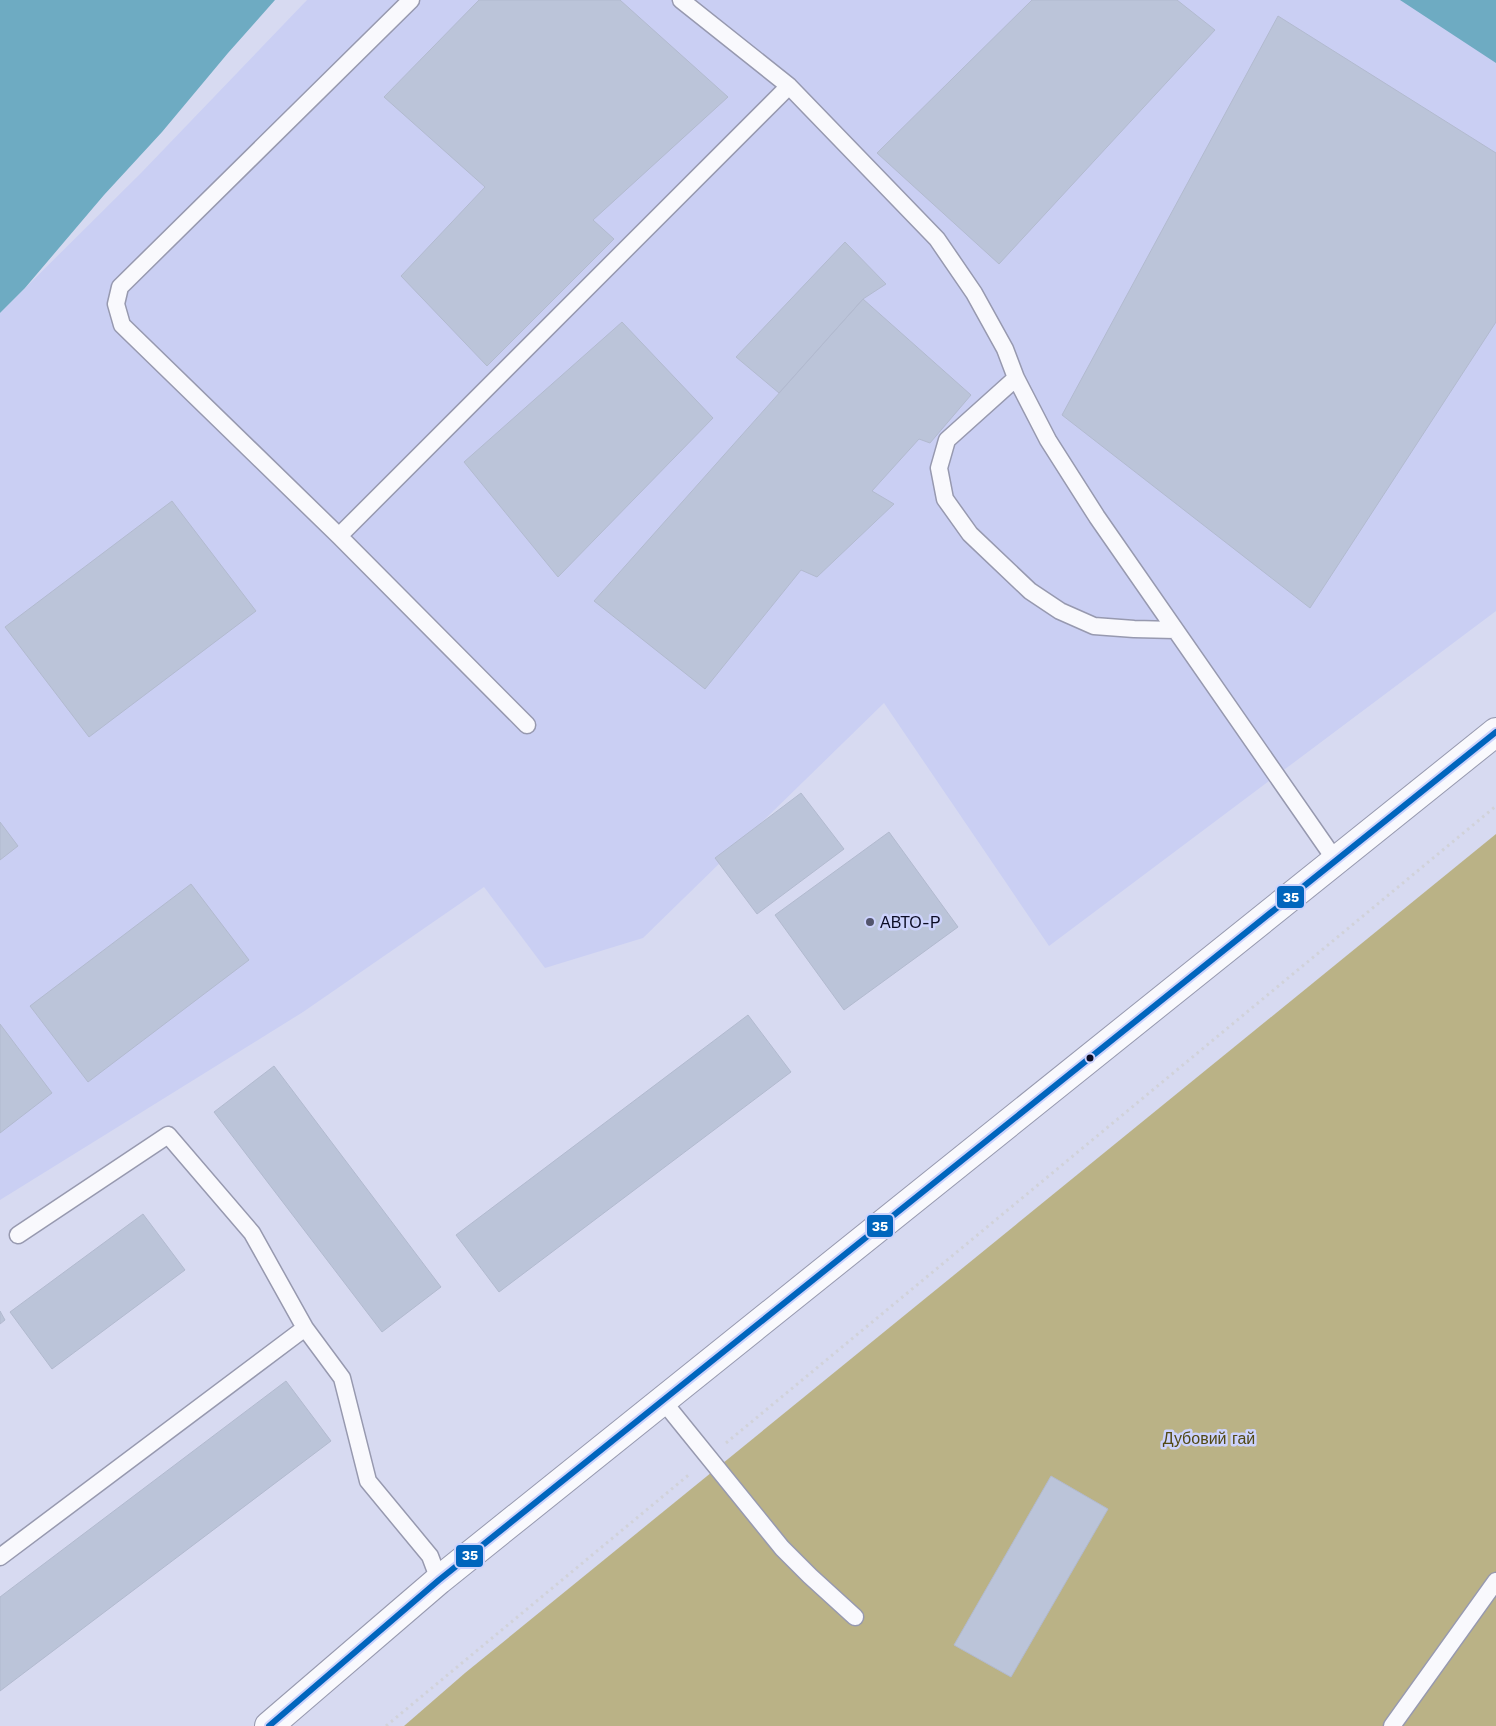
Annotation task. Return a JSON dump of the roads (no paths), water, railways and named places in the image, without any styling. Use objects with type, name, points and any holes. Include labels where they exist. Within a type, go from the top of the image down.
[{"type":"street","points":[[269,1726],[439,1580],[1496,732]]},
{"type":"lane","points":[[411,0],[120,288],[116,304],[122,325],[339,536],[527,725]]},
{"type":"lane","points":[[682,0],[790,86],[938,239],[974,293],[1005,349],[1016,378],[1048,440],[1097,517],[1336,861]]},
{"type":"lane","points":[[339,536],[790,86]]},
{"type":"lane","points":[[1016,378],[947,440],[938,468],[945,499],[970,534],[1030,591],[1060,611],[1094,626],[1175,630]]},
{"type":"lane","points":[[18,1235],[168,1135],[252,1233],[305,1328],[342,1378],[368,1481],[430,1556],[439,1580]]},
{"type":"lane","points":[[0,1557],[305,1328]]},
{"type":"lane","points":[[663,1401],[782,1548],[855,1617]]},
{"type":"lane","points":[[1392,1726],[1496,1581]]},
{"type":"place","name":"АВТО-Р","points":[[870,922]]},
{"type":"park label","name":"Дубовий гай","points":[[1209,1438]]}]
